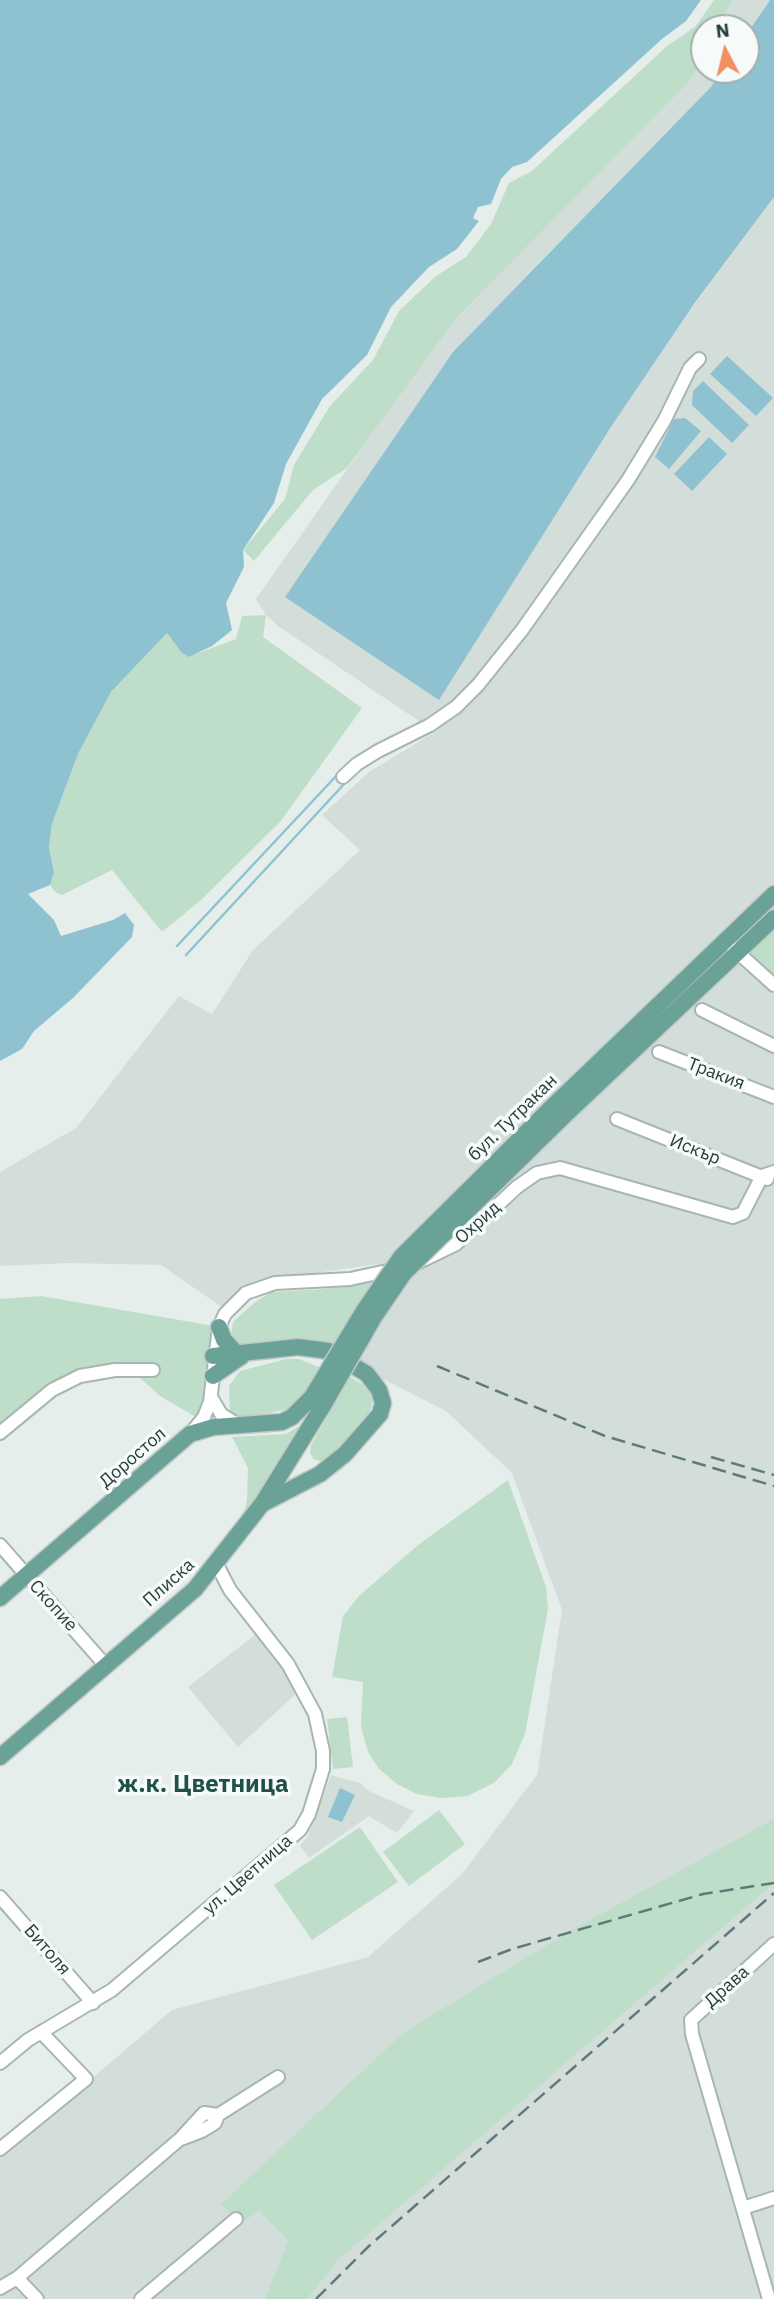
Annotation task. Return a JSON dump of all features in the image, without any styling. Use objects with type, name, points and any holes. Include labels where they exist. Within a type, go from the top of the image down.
[{"type":"main road","name":"бул. Тутракан","points":[[318,1401],[404,1273],[725,940],[774,894]]},
{"type":"main road","name":"бул. Тутракан","points":[[559,1111],[774,918]]},
{"type":"main road","points":[[219,1326],[224,1340],[242,1354]]},
{"type":"main road","points":[[213,1356],[298,1347],[329,1351],[374,1381],[383,1403],[380,1414],[345,1454],[320,1474],[262,1504]]},
{"type":"main road","points":[[213,1377],[242,1354]]},
{"type":"main road","name":"Доростол","points":[[0,1598],[190,1434],[214,1427],[282,1422],[318,1401]]},
{"type":"main road","name":"Плиска","points":[[0,1757],[195,1589],[217,1565],[262,1504],[296,1451],[318,1401]]},
{"type":"main road","points":[[296,1451],[306,1467],[320,1474]]},
{"type":"street","points":[[343,777],[368,757],[430,725],[456,707],[478,685],[522,630],[628,480],[664,421],[690,368],[699,359]]},
{"type":"street","points":[[725,940],[774,985]]},
{"type":"street","points":[[702,1010],[774,1046]]},
{"type":"street","name":"Тракия","points":[[659,1052],[774,1097]]},
{"type":"street","name":"Искър","points":[[617,1119],[770,1177]]},
{"type":"street","name":"Охрид","points":[[211,1397],[213,1356],[219,1326],[225,1314],[246,1293],[275,1283],[350,1279],[423,1261],[456,1244],[517,1188],[537,1174],[560,1168],[733,1217],[743,1213],[770,1177]]},
{"type":"street","points":[[0,1433],[52,1390],[80,1376],[115,1370],[153,1370]]},
{"type":"street","points":[[211,1397],[220,1414],[238,1426]]},
{"type":"street","points":[[190,1434],[204,1417],[211,1397]]},
{"type":"street","name":"Скопие","points":[[0,1545],[106,1666]]},
{"type":"street","name":"ул. Цветница","points":[[0,2063],[41,2032],[93,2003],[300,1830],[316,1797],[323,1751],[315,1714],[288,1664],[230,1590],[217,1565]]},
{"type":"street","name":"Битоля","points":[[0,1897],[93,2003]]},
{"type":"street","name":"Драва","points":[[743,2208],[692,2034],[691,2020],[774,1944]]},
{"type":"street","points":[[0,2150],[86,2079],[41,2032]]},
{"type":"street","points":[[0,2288],[17,2278],[180,2139],[204,2113],[218,2115],[278,2077]]},
{"type":"street","points":[[769,2299],[743,2208],[774,2198]]},
{"type":"street","points":[[141,2299],[236,2220]]},
{"type":"street","points":[[17,2278],[37,2299]]},
{"type":"shaded area","points":[[733,0],[770,0],[760,15],[726,14]]},
{"type":"shaded area","points":[[690,81],[690,84],[713,84],[439,699],[617,418],[691,309],[774,197],[774,2299],[0,2299],[0,2157],[172,2010],[368,1957],[462,1874],[537,1775],[562,1610],[512,1473],[446,1411],[381,1378],[338,1350],[399,1261],[260,1281],[223,1308],[161,1265],[70,1263],[0,1266],[0,1172],[76,1128],[179,996],[212,1014],[253,950],[360,850],[322,815],[369,772],[435,732],[278,626],[266,615],[256,599],[454,321]]},
{"type":"shaded area","points":[[256,1634],[283,1667],[297,1693],[238,1747],[188,1687]]},
{"type":"shaded area","points":[[331,1775],[360,1783],[369,1791],[414,1811],[397,1833],[369,1816],[309,1858],[300,1846],[308,1836]]},
{"type":"green space","points":[[714,0],[733,0],[726,14],[704,14]]},
{"type":"green space","points":[[690,30],[690,81],[454,321],[347,468],[313,490],[254,561],[243,550],[285,499],[294,465],[330,406],[373,360],[399,311],[436,276],[466,257],[491,224],[509,183],[532,171],[667,46]]},
{"type":"green space","points":[[266,615],[263,637],[362,708],[280,822],[201,900],[162,932],[112,870],[62,895],[55,892],[50,885],[54,872],[49,847],[52,824],[78,754],[111,692],[167,633],[181,652],[196,654],[236,639],[242,616]]},
{"type":"green space","points":[[774,929],[774,980],[747,953]]},
{"type":"green space","points":[[382,1281],[336,1349],[244,1350],[231,1337],[233,1322],[271,1292],[326,1289]]},
{"type":"green space","points":[[41,1296],[214,1326],[201,1420],[160,1396],[125,1364],[79,1372],[18,1408],[0,1423],[0,1299]]},
{"type":"green space","points":[[286,1359],[299,1359],[321,1368],[307,1394],[293,1408],[249,1417],[237,1416],[230,1410],[229,1386],[240,1371]]},
{"type":"green space","points":[[350,1377],[371,1389],[373,1399],[370,1412],[330,1458],[322,1462],[314,1459],[310,1453],[311,1445]]},
{"type":"green space","points":[[307,1421],[269,1488],[243,1516],[247,1500],[248,1468],[232,1437],[286,1434]]},
{"type":"green space","points":[[508,1480],[546,1587],[548,1609],[525,1734],[512,1764],[495,1782],[468,1796],[441,1798],[417,1794],[397,1784],[379,1769],[368,1752],[361,1727],[363,1682],[332,1677],[343,1616],[359,1596],[418,1545]]},
{"type":"green space","points":[[347,1717],[353,1767],[333,1769],[327,1719]]},
{"type":"green space","points":[[439,1810],[465,1844],[409,1886],[383,1852]]},
{"type":"green space","points":[[774,1819],[774,1883],[338,2260],[307,2299],[265,2299],[288,2241],[259,2211],[240,2224],[221,2204],[403,2033],[570,1931]]},
{"type":"green space","points":[[360,1827],[398,1882],[312,1940],[274,1885]]},
{"type":"water","points":[[0,0],[701,0],[686,21],[662,39],[527,162],[512,167],[501,179],[491,204],[478,207],[473,218],[479,221],[457,249],[429,267],[391,307],[367,355],[322,399],[286,464],[274,503],[243,550],[244,567],[226,603],[232,630],[212,646],[189,657],[181,652],[167,633],[111,692],[78,754],[52,824],[49,847],[54,872],[50,885],[28,894],[54,920],[61,936],[113,920],[125,913],[134,925],[132,937],[73,998],[34,1031],[22,1049],[0,1061]]},
{"type":"water","points":[[770,0],[774,0],[774,197],[694,304],[611,427],[439,700],[285,597],[453,352],[713,84],[760,84],[760,15]]},
{"type":"water","points":[[727,356],[773,398],[756,416],[710,374]]},
{"type":"water","points":[[703,381],[749,425],[732,443],[692,405],[693,391]]},
{"type":"water","points":[[685,418],[701,431],[669,469],[655,457],[674,419]]},
{"type":"water","points":[[709,437],[727,454],[692,491],[674,474]]},
{"type":"water","points":[[340,1788],[355,1795],[342,1822],[328,1817]]},
{"type":"waterway","points":[[177,946],[338,774]]},
{"type":"waterway","points":[[186,955],[346,782]]},
{"type":"railway","points":[[437,1366],[605,1436],[774,1486]]},
{"type":"railway","points":[[711,1457],[774,1475]]},
{"type":"railway","points":[[478,1962],[512,1949],[703,1894],[774,1883]]},
{"type":"railway","points":[[316,2299],[369,2246],[774,1893]]},
{"type":"district","name":"ж.к. Цветница","points":[[203,1785]]}]
